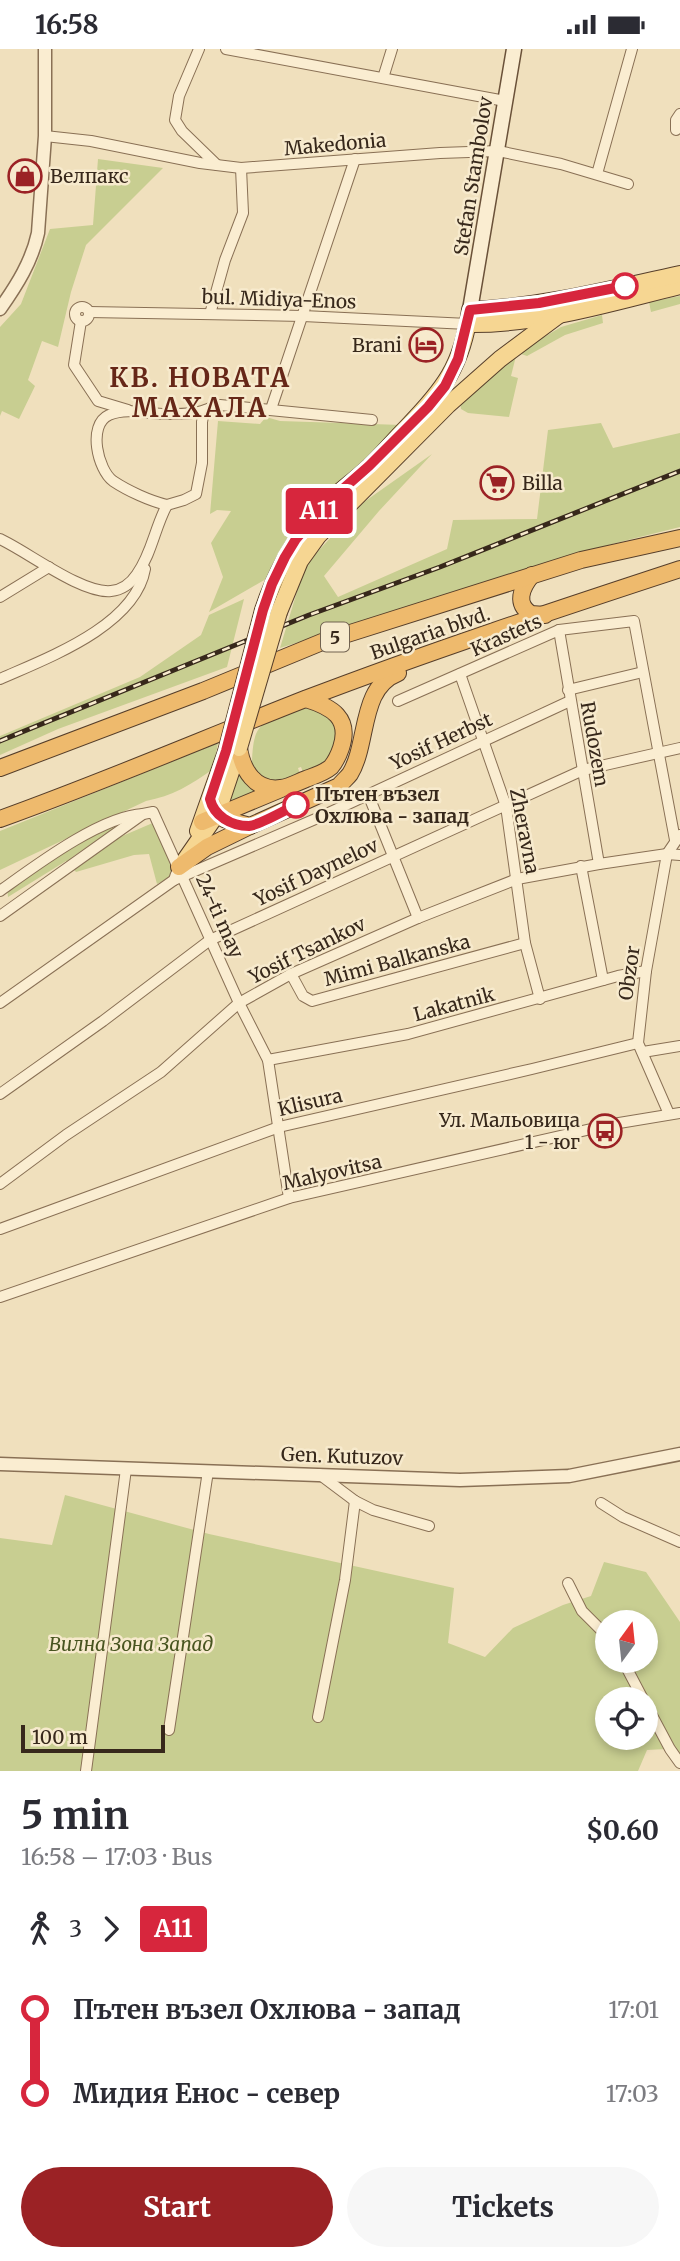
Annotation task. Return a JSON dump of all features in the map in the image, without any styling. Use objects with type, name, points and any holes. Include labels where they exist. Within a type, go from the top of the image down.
[{"type":"highway","name":"Bulgaria blvd.","points":[[0,768],[190,697],[322,642],[580,560],[680,538]]},
{"type":"highway","name":"Bulgaria blvd.","points":[[0,818],[194,745],[306,699],[680,569]]},
{"type":"highway","points":[[532,575],[521,591],[522,605],[531,614],[547,614]]},
{"type":"highway","points":[[499,586],[514,596],[517,619],[513,626]]},
{"type":"highway","points":[[179,874],[207,847],[339,786],[350,775],[378,687],[388,677],[444,655],[477,638]]},
{"type":"highway","points":[[202,822],[331,767],[344,738],[344,724],[323,704],[306,699]]},
{"type":"highway","points":[[232,750],[245,771],[261,785],[282,788],[293,785]]},
{"type":"highway","points":[[210,799],[217,814],[224,819],[250,826]]},
{"type":"main road","name":"Stefan Stambolov","points":[[469,317],[514,49]]},
{"type":"main road","points":[[469,317],[680,274]]},
{"type":"main road","points":[[469,317],[523,321],[680,286]]},
{"type":"main road","points":[[271,611],[318,536],[448,405],[500,359],[559,315]]},
{"type":"main road","points":[[179,874],[217,814],[271,611],[272,584],[296,539],[327,503],[369,466],[428,407],[445,386],[458,359],[469,317]]},
{"type":"main road","points":[[179,874],[232,750]]},
{"type":"street","points":[[0,309],[22,276],[38,233],[45,136],[45,49]]},
{"type":"street","points":[[199,49],[179,96],[175,120],[182,131],[217,165]]},
{"type":"street","points":[[226,49],[505,100]]},
{"type":"street","points":[[383,78],[392,49]]},
{"type":"street","points":[[597,174],[632,49]]},
{"type":"street","points":[[676,130],[676,120],[680,114]]},
{"type":"street","name":"Makedonia","points":[[45,136],[91,141],[241,168],[498,151],[628,184]]},
{"type":"street","points":[[271,409],[355,159]]},
{"type":"street","points":[[210,314],[225,260],[243,213],[241,168]]},
{"type":"street","name":"bul. Midiya-Enos","points":[[132,411],[98,401],[75,365],[81,321],[89,318],[89,312],[469,317]]},
{"type":"street","points":[[204,411],[202,463],[196,494],[167,505],[111,480],[100,459],[96,433],[103,419],[111,414],[132,411],[162,414],[204,411],[211,406],[220,405],[372,420]]},
{"type":"street","points":[[0,679],[60,652],[113,619],[143,576],[146,559],[167,505]]},
{"type":"street","points":[[0,539],[48,567],[98,590],[112,591],[129,584],[146,559]]},
{"type":"street","points":[[0,597],[48,567]]},
{"type":"street","name":"Krastets","points":[[398,701],[559,630],[634,621],[643,672]]},
{"type":"street","name":"Rudozem","points":[[559,630],[598,864]]},
{"type":"street","points":[[568,689],[643,672],[658,753],[678,837]]},
{"type":"street","name":"Zheravna","points":[[460,674],[506,806],[525,943],[540,999]]},
{"type":"street","name":"Yosif Herbst","points":[[0,1003],[179,874],[368,794],[570,702]]},
{"type":"street","name":"Yosif Daynelov","points":[[0,1094],[210,940],[583,770],[680,748]]},
{"type":"street","points":[[368,794],[418,918]]},
{"type":"street","points":[[0,891],[50,855],[111,822],[128,814],[148,813]]},
{"type":"street","points":[[0,916],[148,813]]},
{"type":"street","name":"24-ti may","points":[[148,813],[268,1060],[289,1198]]},
{"type":"street","name":"Obzor","points":[[675,1114],[640,1047],[646,971],[667,854],[678,837]]},
{"type":"street","name":"Yosif Tsankov","points":[[3,1180],[161,1072],[239,1003],[291,974],[418,918],[517,879],[581,866],[667,854],[680,855]]},
{"type":"street","points":[[581,866],[603,980]]},
{"type":"street","name":"Mimi Balkanska","points":[[291,974],[303,996],[312,1001],[525,943]]},
{"type":"street","name":"Lakatnik","points":[[268,1060],[408,1034],[603,980],[646,971]]},
{"type":"street","name":"Klisura","points":[[0,1229],[279,1127],[640,1047],[680,1046]]},
{"type":"street","name":"Malyovitsa","points":[[0,1297],[289,1198],[613,1124],[675,1114]]},
{"type":"street","name":"Gen. Kutuzov","points":[[0,1464],[460,1480],[569,1476],[680,1454]]},
{"type":"street","points":[[86,1771],[126,1469]]},
{"type":"street","points":[[169,1730],[208,1471]]},
{"type":"street","points":[[318,1474],[355,1501],[373,1510],[429,1526]]},
{"type":"street","points":[[318,1717],[347,1570],[355,1501]]},
{"type":"street","points":[[601,1503],[623,1517],[680,1542]]},
{"type":"street","points":[[568,1583],[582,1611],[595,1624]]},
{"type":"street","points":[[658,1726],[680,1763]]},
{"type":"green space","points":[[98,159],[163,168],[86,245],[58,347],[42,341],[28,380],[35,386],[19,419],[2,411],[0,416],[0,327],[21,304],[50,229],[93,225]]},
{"type":"green space","points":[[680,296],[680,304],[651,312],[649,302]]},
{"type":"green space","points":[[602,315],[603,323],[565,335],[527,356],[521,354],[522,350],[561,327]]},
{"type":"green space","points":[[516,356],[511,376],[518,378],[509,417],[468,413],[461,409],[460,403]]},
{"type":"green space","points":[[266,417],[280,421],[402,425],[289,539],[266,579],[209,612],[223,577],[211,543],[231,511],[217,510],[210,514],[218,421],[260,424]]},
{"type":"green space","points":[[601,423],[613,448],[680,433],[680,527],[612,544],[280,648],[305,565],[364,502],[432,454],[324,576],[338,597],[447,549],[453,520],[537,519],[548,430]]},
{"type":"green space","points":[[244,599],[227,667],[58,729],[0,755],[0,736],[140,677],[201,635],[209,615]]},
{"type":"green space","points":[[303,708],[325,713],[333,721],[336,734],[331,754],[317,767],[303,772],[301,767],[298,768],[300,774],[278,781],[267,779],[252,763],[255,737],[259,729],[270,720]]},
{"type":"green space","points":[[218,743],[213,769],[189,785],[146,801],[0,870],[0,831]]},
{"type":"green space","points":[[239,768],[260,789],[228,803]]},
{"type":"green space","points":[[132,816],[71,858],[155,822],[175,869],[171,877],[157,884],[149,854],[134,855],[76,872],[66,861],[8,897],[7,887],[58,852]]},
{"type":"green space","name":"Вилна Зона Запад","points":[[65,1495],[209,1534],[454,1588],[448,1643],[485,1657],[513,1628],[563,1605],[591,1596],[604,1562],[646,1572],[680,1622],[680,1766],[666,1749],[658,1749],[658,1687],[595,1687],[595,1750],[647,1750],[638,1771],[0,1771],[0,1538],[52,1545]]},
{"type":"railway","points":[[0,741],[309,615],[440,567],[680,471]]},
{"type":"bus line","name":"А11","points":[[296,805],[250,826],[224,819],[212,808],[210,799],[226,751],[263,610],[272,584],[296,539],[327,503],[369,466],[428,407],[445,386],[458,359],[470,310],[515,307],[625,286]]},
{"type":"place","name":"Велпакс","points":[[25,176]]},
{"type":"place","name":"Brani","points":[[426,345]]},
{"type":"place","name":"Billa","points":[[497,483]]},
{"type":"place","name":"Пътен възел Охлюва - запад","points":[[296,805]]},
{"type":"place","name":"Ул. Мальовица 1 - юг","points":[[605,1131]]},
{"type":"district","name":"КВ. НОВАТА МАХАЛА","points":[[200,392]]}]
